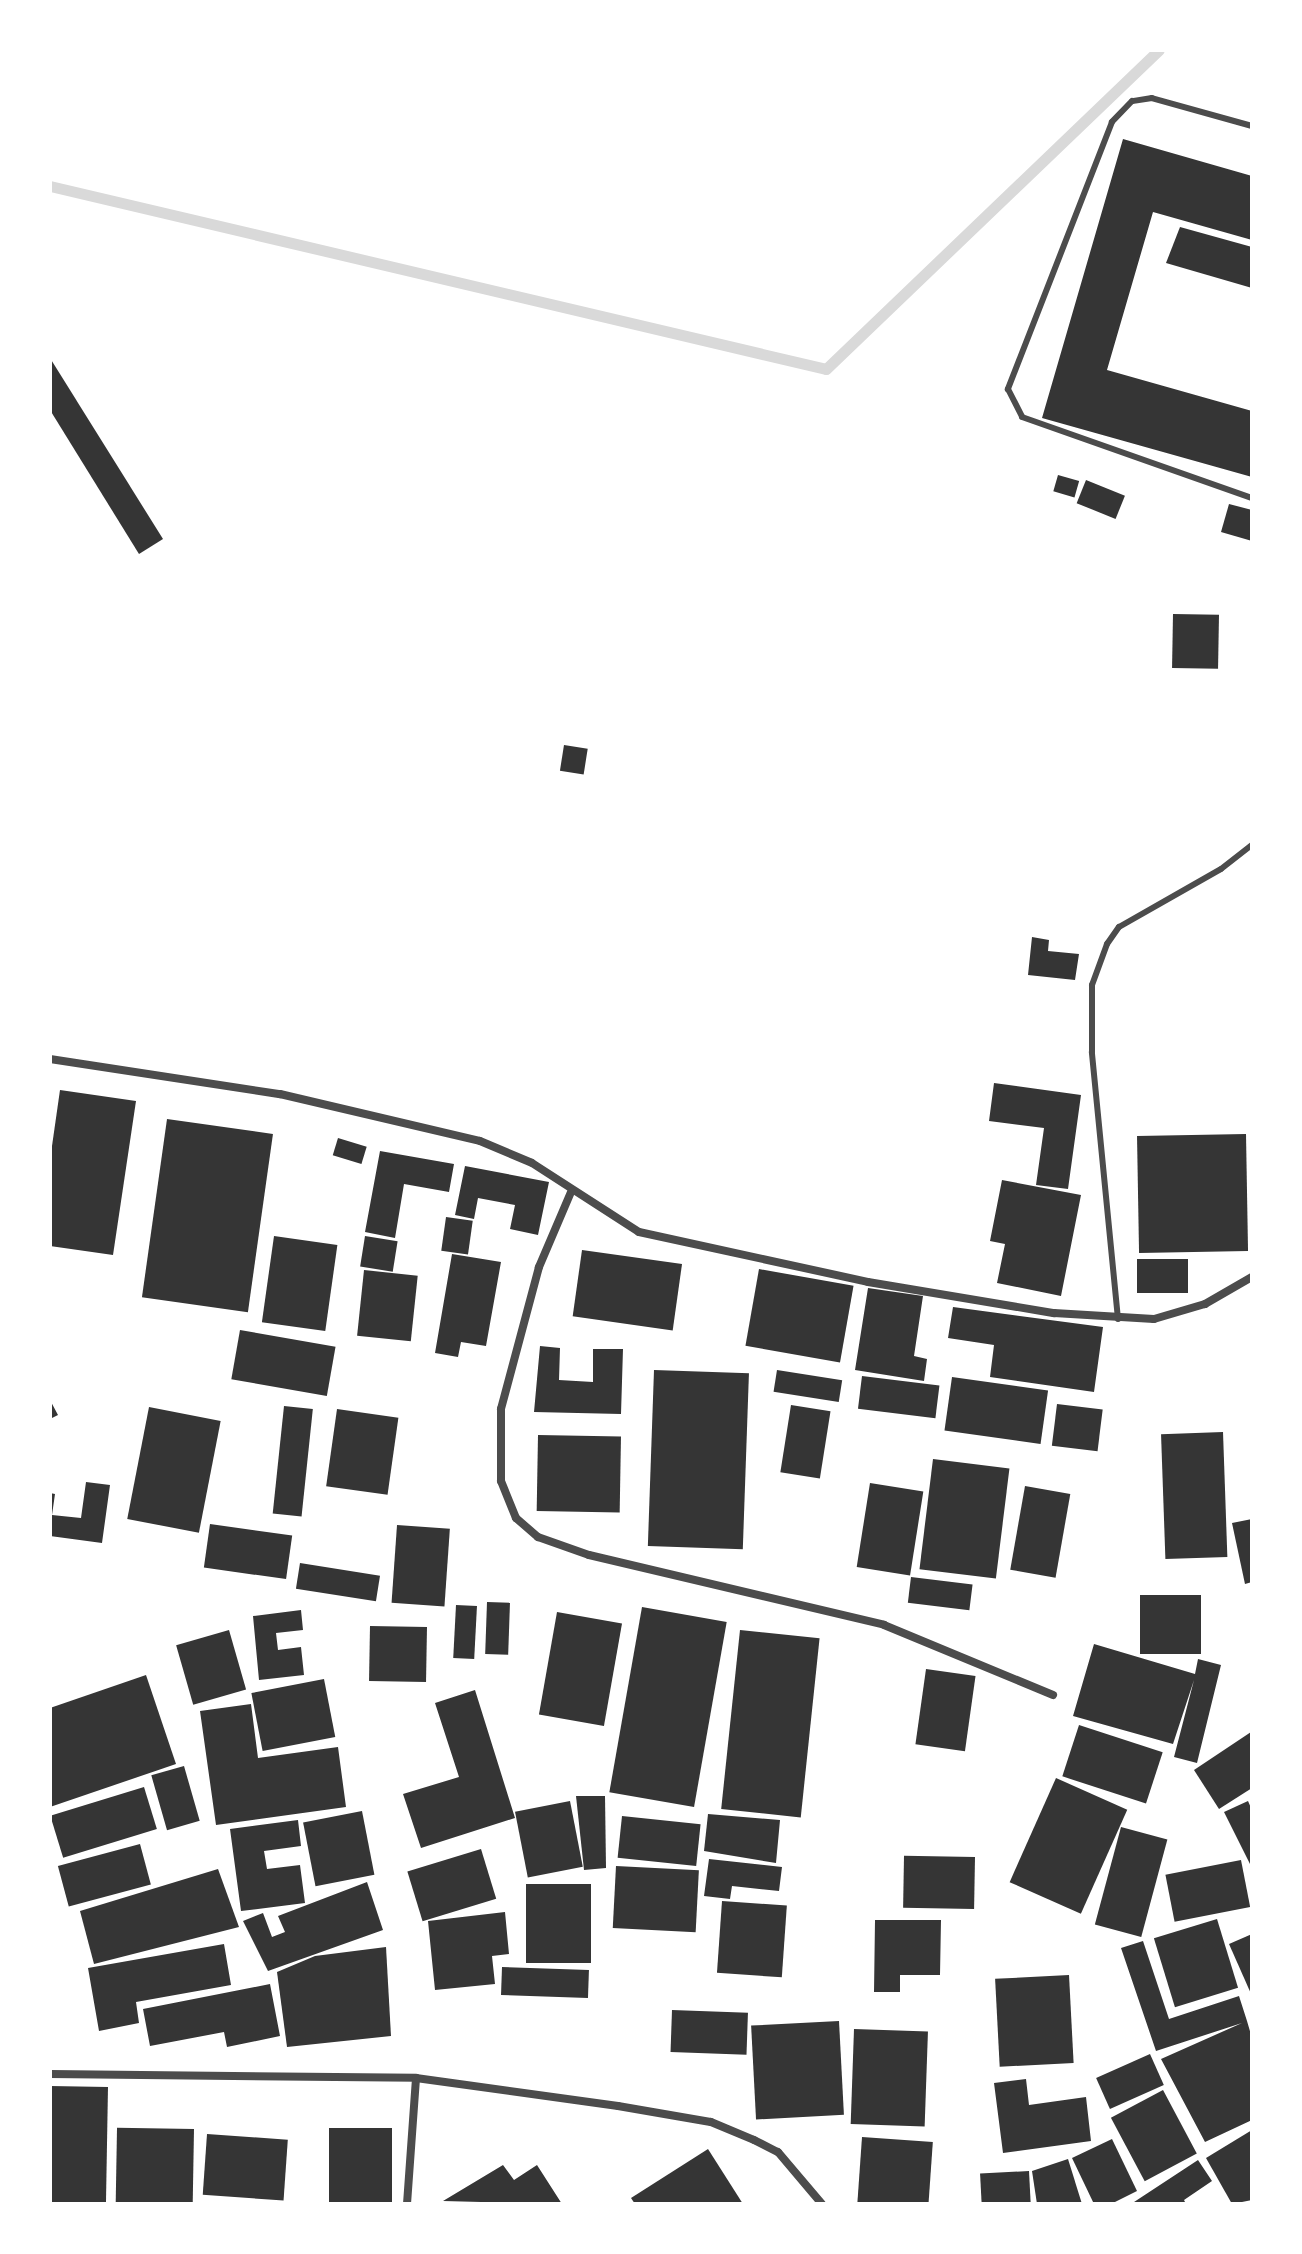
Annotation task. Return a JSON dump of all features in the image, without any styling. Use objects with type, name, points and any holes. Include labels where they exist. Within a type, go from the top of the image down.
[{"type":"street","points":[[50,1059],[280,1094],[480,1141],[532,1163],[571,1192],[639,1232],[702,1248],[989,1304],[1118,1319],[1178,1313],[1252,1277]]},
{"type":"street","points":[[571,1192],[539,1267],[501,1409],[501,1481],[516,1518],[538,1537],[589,1555],[884,1625],[1053,1695]]},
{"type":"street","points":[[50,2074],[416,2078],[529,2091],[711,2122],[778,2152],[822,2204]]},
{"type":"street","points":[[407,2204],[416,2078]]},
{"type":"lane","points":[[1252,126],[1152,98],[1132,101],[1112,122],[1008,389],[1022,417],[1252,498]]},
{"type":"lane","points":[[1118,1319],[1093,1067],[1092,985],[1107,944],[1119,927],[1221,869],[1252,845]]},
{"type":"building","points":[[1123,139],[1252,176],[1252,240],[1153,212],[1107,370],[1252,411],[1252,477],[1042,418]]},
{"type":"building","points":[[1180,227],[1252,247],[1252,288],[1166,263]]},
{"type":"building","points":[[50,358],[163,539],[139,554],[50,410]]},
{"type":"building","points":[[1058,475],[1079,481],[1074,497],[1053,491]]},
{"type":"building","points":[[1086,480],[1125,496],[1116,519],[1077,503]]},
{"type":"building","points":[[1229,504],[1252,510],[1252,541],[1221,532]]},
{"type":"building","points":[[1173,614],[1219,615],[1218,669],[1172,668]]},
{"type":"building","points":[[564,745],[588,749],[584,774],[560,771]]},
{"type":"building","points":[[1032,937],[1049,940],[1048,951],[1079,954],[1075,980],[1028,975]]},
{"type":"building","points":[[994,1083],[1081,1095],[1068,1189],[1036,1185],[1044,1128],[989,1121]]},
{"type":"building","points":[[60,1090],[136,1101],[113,1255],[50,1246],[50,1160]]},
{"type":"building","points":[[167,1119],[273,1134],[248,1312],[142,1297]]},
{"type":"building","points":[[1246,1134],[1248,1251],[1139,1253],[1137,1136]]},
{"type":"building","points":[[338,1138],[367,1147],[361,1164],[333,1155]]},
{"type":"building","points":[[380,1151],[454,1164],[449,1192],[404,1184],[395,1238],[365,1232]]},
{"type":"building","points":[[465,1166],[549,1182],[538,1235],[510,1229],[515,1205],[478,1198],[474,1219],[455,1215]]},
{"type":"building","points":[[1002,1180],[1081,1195],[1061,1296],[997,1283],[1005,1244],[990,1241]]},
{"type":"building","points":[[446,1217],[473,1221],[468,1254],[441,1251]]},
{"type":"building","points":[[274,1236],[337,1245],[325,1331],[262,1322]]},
{"type":"building","points":[[365,1236],[398,1241],[393,1272],[360,1267]]},
{"type":"building","points":[[582,1250],[682,1264],[673,1330],[573,1316]]},
{"type":"building","points":[[452,1254],[501,1262],[486,1346],[461,1342],[458,1357],[435,1353]]},
{"type":"building","points":[[1137,1259],[1188,1259],[1188,1293],[1137,1293]]},
{"type":"building","points":[[759,1269],[854,1286],[840,1362],[745,1346]]},
{"type":"building","points":[[364,1270],[418,1276],[411,1341],[357,1336]]},
{"type":"building","points":[[868,1288],[923,1296],[914,1356],[927,1359],[924,1381],[855,1370]]},
{"type":"building","points":[[953,1307],[1103,1327],[1094,1392],[990,1377],[994,1345],[948,1338]]},
{"type":"building","points":[[240,1330],[336,1347],[327,1396],[231,1379]]},
{"type":"building","points":[[540,1346],[560,1348],[559,1380],[593,1382],[593,1349],[623,1349],[621,1414],[534,1412]]},
{"type":"building","points":[[654,1370],[749,1373],[743,1549],[648,1546]]},
{"type":"building","points":[[777,1370],[842,1380],[839,1402],[774,1392]]},
{"type":"building","points":[[862,1376],[939,1386],[935,1418],[858,1409]]},
{"type":"building","points":[[952,1377],[1048,1390],[1041,1444],[944,1430]]},
{"type":"building","points":[[50,1400],[58,1415],[50,1419]]},
{"type":"building","points":[[1057,1404],[1103,1410],[1098,1451],[1052,1446]]},
{"type":"building","points":[[791,1405],[831,1411],[820,1478],[780,1472]]},
{"type":"building","points":[[284,1406],[313,1409],[302,1516],[273,1513]]},
{"type":"building","points":[[149,1407],[221,1421],[199,1533],[127,1519]]},
{"type":"building","points":[[337,1409],[398,1418],[388,1495],[326,1486]]},
{"type":"building","points":[[1223,1432],[1227,1557],[1165,1559],[1161,1434]]},
{"type":"building","points":[[538,1435],[621,1436],[620,1512],[537,1511]]},
{"type":"building","points":[[933,1459],[1009,1468],[996,1579],[919,1569]]},
{"type":"building","points":[[86,1482],[110,1485],[102,1543],[50,1536],[50,1493],[55,1494],[52,1515],[81,1518]]},
{"type":"building","points":[[870,1483],[923,1491],[910,1575],[857,1567]]},
{"type":"building","points":[[1025,1486],[1070,1494],[1056,1578],[1010,1570]]},
{"type":"building","points":[[1252,1519],[1252,1582],[1245,1584],[1232,1523]]},
{"type":"building","points":[[210,1524],[292,1536],[286,1579],[204,1568]]},
{"type":"building","points":[[397,1525],[450,1529],[444,1607],[392,1603]]},
{"type":"building","points":[[300,1563],[380,1576],[376,1601],[296,1589]]},
{"type":"building","points":[[911,1577],[973,1585],[969,1610],[908,1603]]},
{"type":"building","points":[[1140,1595],[1201,1595],[1201,1654],[1140,1654]]},
{"type":"building","points":[[487,1602],[510,1603],[508,1655],[485,1654]]},
{"type":"building","points":[[456,1605],[477,1606],[474,1659],[453,1658]]},
{"type":"building","points":[[642,1607],[727,1622],[694,1807],[609,1792]]},
{"type":"building","points":[[301,1610],[303,1630],[276,1633],[278,1650],[301,1647],[304,1675],[259,1680],[253,1616]]},
{"type":"building","points":[[557,1612],[622,1623],[604,1726],[539,1714]]},
{"type":"building","points":[[370,1626],[427,1627],[426,1682],[369,1681]]},
{"type":"building","points":[[229,1630],[246,1690],[193,1705],[176,1645]]},
{"type":"building","points":[[740,1630],[820,1638],[801,1817],[721,1809]]},
{"type":"building","points":[[1094,1644],[1195,1674],[1198,1659],[1221,1665],[1197,1763],[1174,1757],[1194,1680],[1173,1744],[1073,1716]]},
{"type":"building","points":[[926,1669],[976,1676],[965,1751],[915,1744]]},
{"type":"building","points":[[146,1675],[176,1764],[50,1807],[50,1708]]},
{"type":"building","points":[[324,1679],[335,1737],[263,1751],[251,1693]]},
{"type":"building","points":[[475,1690],[515,1818],[421,1848],[403,1794],[459,1777],[435,1703]]},
{"type":"building","points":[[251,1704],[258,1758],[338,1747],[346,1807],[216,1825],[200,1711]]},
{"type":"building","points":[[1079,1725],[1163,1752],[1146,1804],[1062,1776]]},
{"type":"building","points":[[1251,1732],[1252,1788],[1219,1809],[1194,1770]]},
{"type":"building","points":[[184,1766],[200,1821],[167,1830],[151,1775]]},
{"type":"building","points":[[1056,1778],[1127,1810],[1081,1914],[1010,1882]]},
{"type":"building","points":[[144,1787],[157,1829],[63,1858],[50,1816]]},
{"type":"building","points":[[576,1796],[605,1796],[606,1868],[584,1870]]},
{"type":"building","points":[[570,1801],[583,1867],[528,1877],[515,1812]]},
{"type":"building","points":[[1248,1801],[1252,1810],[1252,1868],[1224,1812]]},
{"type":"building","points":[[362,1811],[374,1875],[316,1886],[303,1822]]},
{"type":"building","points":[[708,1814],[780,1820],[776,1863],[704,1851]]},
{"type":"building","points":[[622,1816],[701,1824],[696,1866],[618,1858]]},
{"type":"building","points":[[298,1820],[301,1846],[264,1851],[267,1869],[300,1865],[305,1903],[241,1911],[230,1829]]},
{"type":"building","points":[[1121,1827],[1167,1839],[1141,1937],[1095,1925]]},
{"type":"building","points":[[140,1844],[151,1885],[69,1907],[58,1866]]},
{"type":"building","points":[[481,1849],[496,1899],[423,1921],[407,1872]]},
{"type":"building","points":[[904,1856],[975,1857],[974,1909],[903,1908]]},
{"type":"building","points":[[709,1859],[782,1867],[779,1891],[732,1886],[730,1899],[704,1896]]},
{"type":"building","points":[[1241,1860],[1250,1907],[1175,1922],[1165,1875]]},
{"type":"building","points":[[616,1866],[699,1870],[696,1932],[613,1928]]},
{"type":"building","points":[[218,1869],[239,1927],[94,1964],[80,1911]]},
{"type":"building","points":[[367,1882],[383,1930],[268,1971],[243,1921],[263,1913],[272,1937],[285,1932],[278,1916]]},
{"type":"building","points":[[526,1884],[591,1884],[591,1963],[526,1963]]},
{"type":"building","points":[[722,1901],[787,1906],[782,1977],[717,1973]]},
{"type":"building","points":[[505,1912],[509,1954],[492,1956],[495,1984],[435,1990],[428,1921]]},
{"type":"building","points":[[1217,1919],[1238,1988],[1175,2007],[1154,1938]]},
{"type":"building","points":[[875,1920],[941,1920],[940,1975],[900,1975],[900,1992],[874,1992]]},
{"type":"building","points":[[1252,1934],[1252,1996],[1229,1944]]},
{"type":"building","points":[[1143,1941],[1169,2019],[1239,1996],[1247,2021],[1252,2038],[1252,2120],[1205,2142],[1161,2059],[1242,2023],[1156,2051],[1121,1948]]},
{"type":"building","points":[[224,1944],[231,1985],[136,2002],[139,2023],[99,2031],[88,1968]]},
{"type":"building","points":[[386,1947],[391,2036],[287,2047],[277,1972],[315,1956]]},
{"type":"building","points":[[502,1967],[589,1970],[588,1998],[501,1995]]},
{"type":"building","points":[[1069,1975],[1074,2063],[1000,2067],[995,1979]]},
{"type":"building","points":[[270,1984],[280,2036],[227,2047],[224,2032],[150,2046],[143,2009]]},
{"type":"building","points":[[672,2010],[748,2013],[746,2055],[671,2052]]},
{"type":"building","points":[[839,2021],[844,2115],[756,2119],[751,2026]]},
{"type":"building","points":[[854,2029],[928,2032],[925,2127],[851,2124]]},
{"type":"building","points":[[1150,2054],[1164,2085],[1110,2109],[1096,2078]]},
{"type":"building","points":[[1026,2079],[1029,2105],[1086,2097],[1091,2141],[1003,2153],[994,2083]]},
{"type":"building","points":[[50,2086],[108,2087],[106,2204],[50,2204]]},
{"type":"building","points":[[1163,2090],[1197,2154],[1145,2181],[1111,2118]]},
{"type":"building","points":[[117,2128],[194,2129],[193,2204],[116,2203]]},
{"type":"building","points":[[329,2128],[392,2128],[392,2204],[329,2204]]},
{"type":"building","points":[[1252,2130],[1252,2200],[1232,2204],[1206,2158]]},
{"type":"building","points":[[207,2134],[288,2140],[284,2201],[203,2195]]},
{"type":"building","points":[[862,2137],[933,2142],[928,2204],[857,2204]]},
{"type":"building","points":[[1112,2139],[1137,2191],[1111,2204],[1094,2204],[1072,2158]]},
{"type":"building","points":[[708,2149],[743,2204],[635,2204],[631,2198]]},
{"type":"building","points":[[1068,2159],[1082,2204],[1037,2204],[1032,2171]]},
{"type":"building","points":[[1198,2160],[1212,2181],[1184,2200],[1186,2204],[1131,2204]]},
{"type":"building","points":[[503,2165],[514,2180],[537,2165],[562,2204],[443,2201]]},
{"type":"building","points":[[1029,2171],[1031,2204],[982,2204],[980,2174]]},
{"type":"waterway","points":[[50,186],[826,369],[1159,50]]}]
